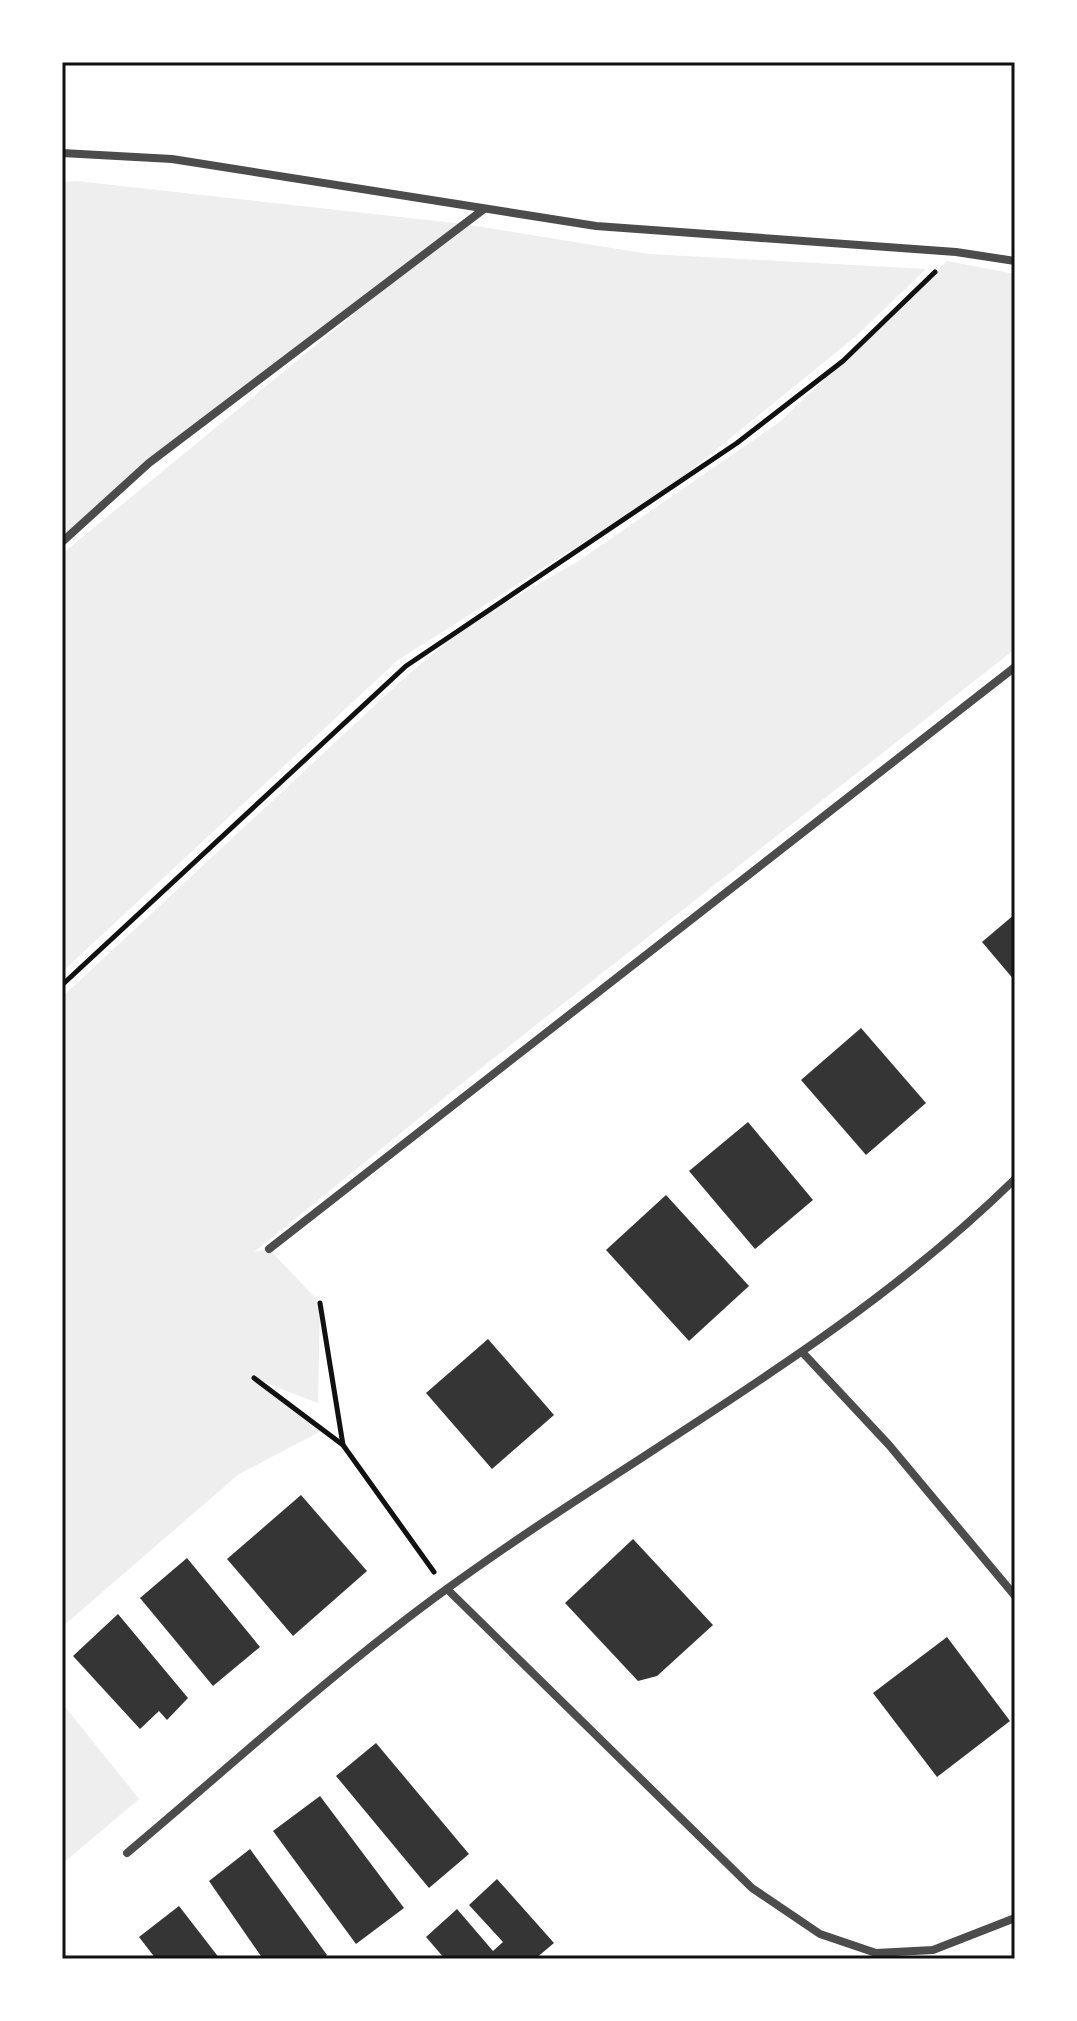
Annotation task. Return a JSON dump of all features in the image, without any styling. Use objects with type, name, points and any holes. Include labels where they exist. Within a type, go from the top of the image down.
[{"type":"street","points":[[62,153],[172,159],[596,226],[956,252],[1015,261]]},
{"type":"street","points":[[62,542],[149,463],[484,209]]},
{"type":"street","points":[[269,1249],[1015,667]]},
{"type":"street","points":[[127,1853],[447,1589],[617,1472],[803,1353],[904,1278],[1015,1179]]},
{"type":"street","points":[[803,1353],[881,1435],[1014,1592]]},
{"type":"street","points":[[447,1589],[752,1888],[820,1934],[876,1953],[933,1950],[1015,1918]]},
{"type":"path","points":[[62,985],[406,666],[761,425],[843,361],[956,252]]},
{"type":"path","points":[[320,1303],[343,1445]]},
{"type":"path","points":[[254,1378],[343,1445],[447,1589]]},
{"type":"shaded area","points":[[77,181],[464,224],[649,254],[926,269],[855,337],[665,491],[398,660],[62,972],[62,554],[439,244],[205,420],[62,543],[62,182]]},
{"type":"shaded area","points":[[947,261],[1015,274],[1015,649],[471,1076],[254,1252],[269,1249],[320,1303],[318,1403],[258,1380],[323,1430],[239,1474],[62,1627],[62,997],[402,680],[468,624],[577,562],[781,421]]},
{"type":"shaded area","points":[[62,1703],[139,1799],[62,1864]]},
{"type":"building","points":[[1015,914],[1015,981],[982,942]]},
{"type":"building","points":[[861,1028],[926,1103],[866,1155],[801,1080]]},
{"type":"building","points":[[748,1122],[813,1200],[755,1249],[689,1171]]},
{"type":"building","points":[[666,1195],[749,1286],[689,1341],[606,1250]]},
{"type":"building","points":[[488,1339],[554,1415],[492,1469],[426,1393]]},
{"type":"building","points":[[301,1495],[367,1571],[293,1636],[227,1559]]},
{"type":"building","points":[[633,1539],[713,1625],[657,1676],[638,1681],[565,1603]]},
{"type":"building","points":[[187,1558],[260,1647],[213,1686],[140,1598]]},
{"type":"building","points":[[118,1614],[188,1698],[167,1720],[159,1711],[140,1729],[73,1656]]},
{"type":"building","points":[[947,1637],[1010,1721],[937,1777],[873,1693]]},
{"type":"building","points":[[376,1743],[469,1854],[429,1888],[336,1776]]},
{"type":"building","points":[[320,1796],[404,1908],[356,1944],[273,1831]]},
{"type":"building","points":[[250,1849],[327,1955],[322,1959],[263,1959],[209,1881]]},
{"type":"building","points":[[497,1879],[554,1943],[535,1959],[445,1959],[426,1937],[457,1909],[493,1951],[503,1942],[469,1905]]},
{"type":"building","points":[[179,1906],[220,1959],[156,1959],[139,1937]]}]
